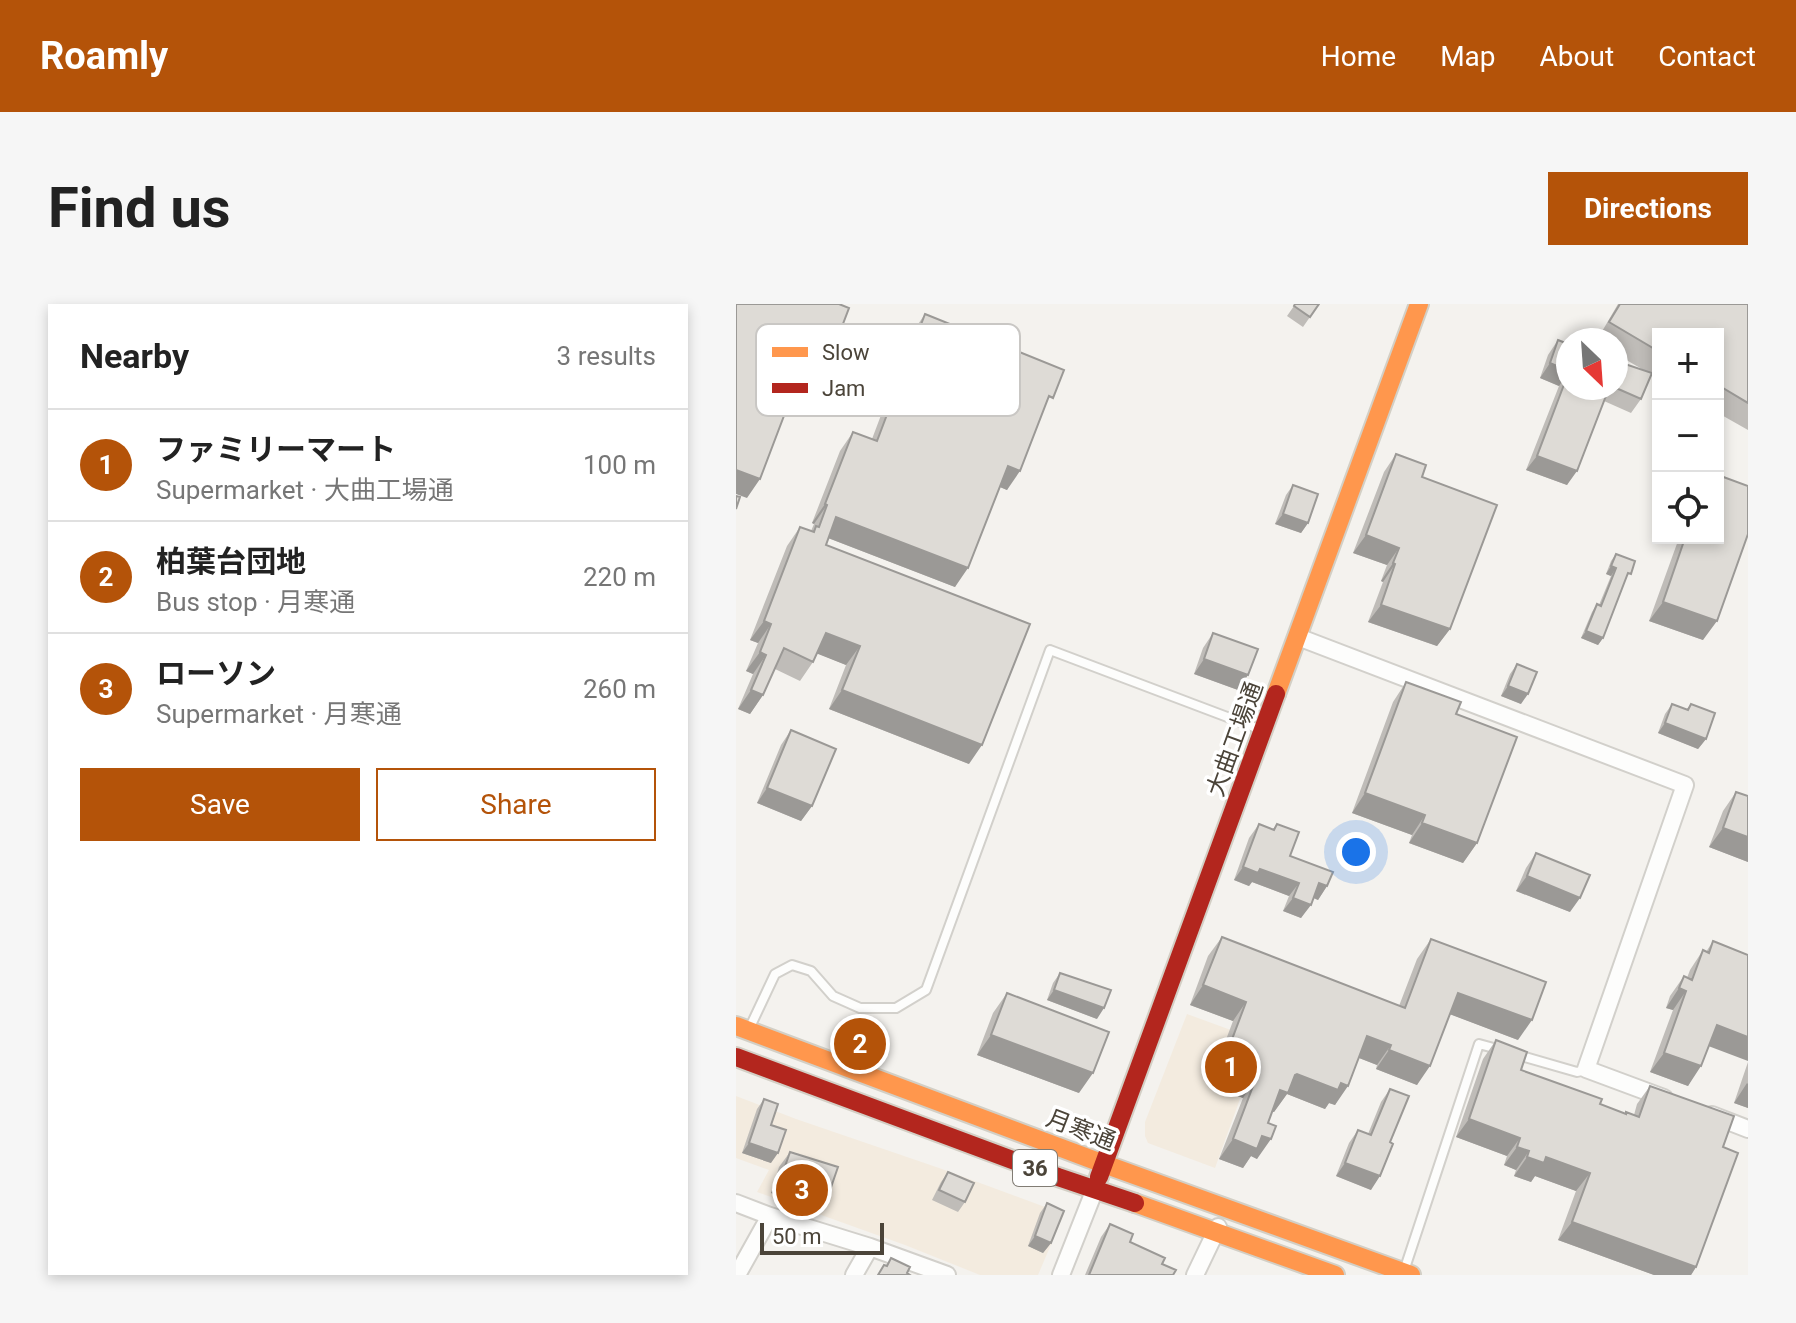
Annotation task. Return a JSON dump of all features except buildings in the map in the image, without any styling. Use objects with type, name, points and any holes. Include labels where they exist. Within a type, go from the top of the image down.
[{"type":"main road","name":"大曲工場通","points":[[1095,1189],[1419,304]]},
{"type":"main road","name":"月寒通","points":[[742,1028],[1407,1274]]},
{"type":"main road","name":"月寒通","points":[[736,1058],[1335,1275]]},
{"type":"street","points":[[1298,637],[1685,785],[1586,1069],[1674,1102]]},
{"type":"street","points":[[736,1058],[742,1028]]},
{"type":"street","points":[[1704,1112],[1748,1129]]},
{"type":"street","points":[[1061,1275],[1095,1189]]},
{"type":"street","points":[[736,1203],[947,1275]]},
{"type":"street","points":[[1195,1275],[1226,1207]]},
{"type":"street","points":[[737,1275],[770,1216]]},
{"type":"street","points":[[854,1275],[870,1247]]},
{"type":"lane","points":[[742,1028],[775,974],[792,965],[811,971],[833,996],[860,1008],[896,1008],[926,990],[1050,650],[1264,731]]},
{"type":"lane","points":[[1407,1274],[1479,1044],[1577,1072],[1586,1069]]},
{"type":"shaded area","points":[[1187,1014],[1261,1041],[1215,1168],[1148,1143],[1145,1136],[1145,1122]]},
{"type":"shaded area","points":[[736,1096],[1064,1214],[1038,1275],[980,1275],[757,1192],[769,1170],[736,1158]]},
{"type":"traffic: slow","points":[[1276,694],[1419,304]]},
{"type":"traffic: slow","points":[[736,1026],[1411,1275]]},
{"type":"traffic: slow","points":[[1135,1203],[1335,1275]]},
{"type":"traffic: jam","points":[[1099,1177],[1276,694]]},
{"type":"traffic: jam","points":[[736,1057],[1135,1203]]},
{"type":"place","name":"柏葉台団地","points":[[860,1044]]},
{"type":"place","name":"ファミリーマート","points":[[1231,1067]]},
{"type":"place","name":"ローソン","points":[[802,1190]]}]
